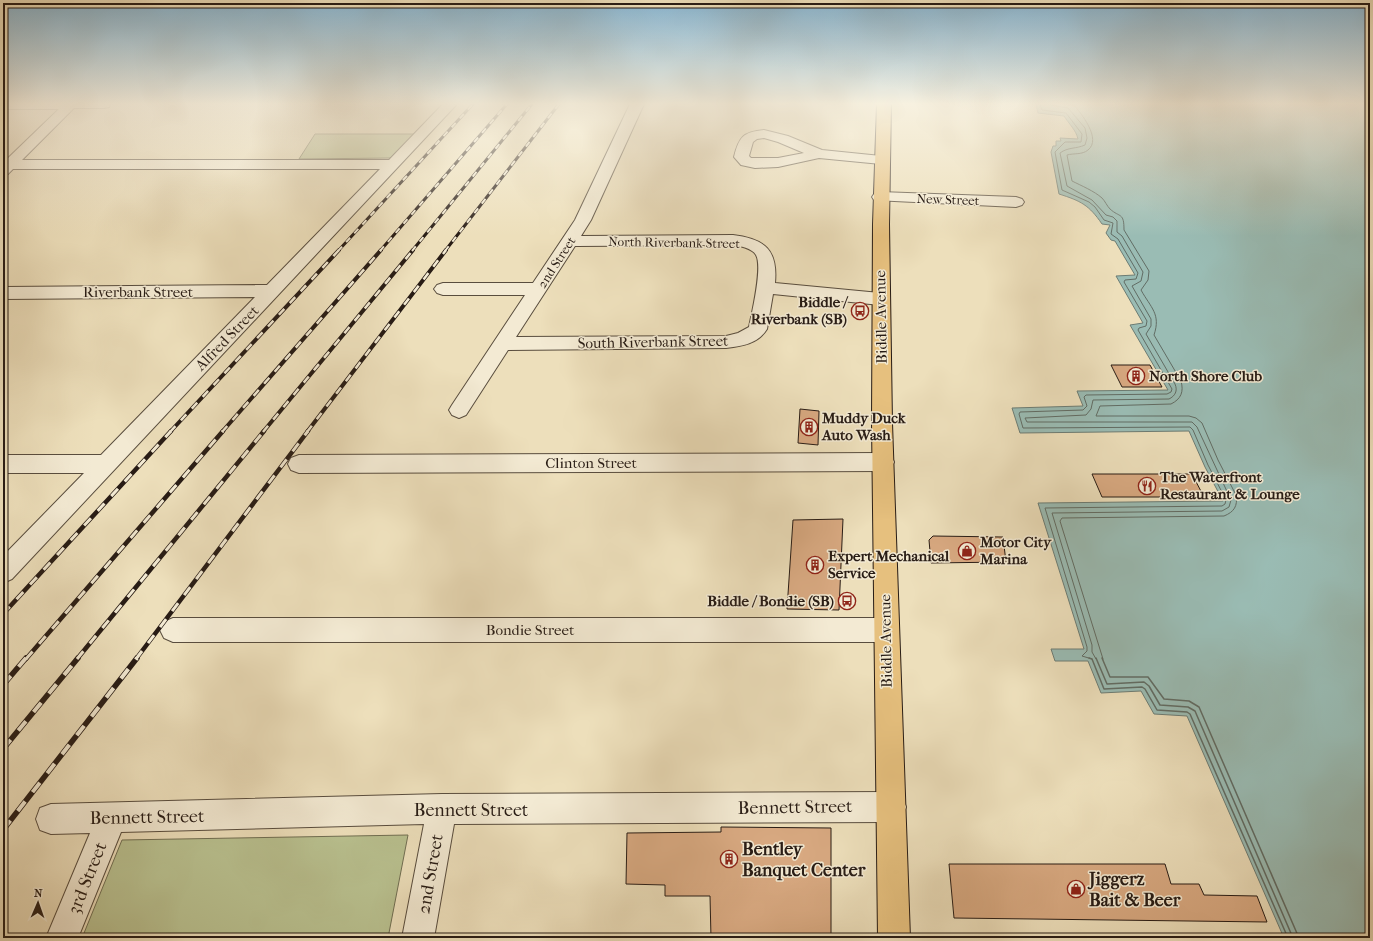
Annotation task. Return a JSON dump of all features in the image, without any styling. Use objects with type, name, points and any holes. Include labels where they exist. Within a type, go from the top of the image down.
[{"type":"main road","name":"Biddle Avenue","points":[[882,148],[880,299],[886,630],[894,938]]},
{"type":"street","points":[[5,167],[25,148]]},
{"type":"street","name":"Alfred Street","points":[[3,572],[410,148]]},
{"type":"street","name":"2nd Street","points":[[459,410],[583,220],[617,148]]},
{"type":"street","points":[[819,154],[881,160]]},
{"type":"street","points":[[5,167],[394,164]]},
{"type":"street","name":"New Street","points":[[880,197],[1016,202]]},
{"type":"street","name":"North Riverbank Street","points":[[569,241],[739,241],[755,246],[765,255],[767,266],[765,288]]},
{"type":"street","points":[[765,288],[880,299]]},
{"type":"street","name":"South Riverbank Street","points":[[502,344],[736,341],[754,334],[758,329],[765,288]]},
{"type":"street","points":[[443,289],[538,289]]},
{"type":"street","name":"Riverbank Street","points":[[3,292],[272,291]]},
{"type":"street","name":"Clinton Street","points":[[299,464],[883,462]]},
{"type":"street","points":[[3,464],[107,464]]},
{"type":"street","name":"Bondie Street","points":[[173,630],[886,630]]},
{"type":"street","name":"Bennett Street","points":[[51,819],[442,809],[891,807]]},
{"type":"street","name":"2nd Street","points":[[418,938],[442,809]]},
{"type":"street","name":"3rd Street","points":[[62,938],[112,817]]},
{"type":"green space","points":[[306,148],[401,148],[391,158],[299,159]]},
{"type":"green space","points":[[408,835],[388,938],[82,938],[122,840]]},
{"type":"water","points":[[1052,148],[1370,148],[1370,938],[1284,938],[1187,716],[1154,714],[1141,691],[1101,693],[1088,661],[1055,661],[1051,649],[1084,649],[1038,503],[1223,501],[1205,467],[1189,431],[1020,433],[1012,408],[1083,406],[1077,391],[1168,390],[1130,325],[1143,323],[1116,276],[1135,275],[1115,241],[1111,240],[1106,233],[1110,225],[1102,224],[1093,212],[1084,204],[1059,194],[1051,152]]},
{"type":"building","name":"North Shore Club","points":[[1111,365],[1150,365],[1162,387],[1122,387]]},
{"type":"building","name":"Muddy Duck Auto Wash","points":[[800,409],[819,411],[818,445],[798,443]]},
{"type":"building","name":"The Waterfront Restaurant & Lounge","points":[[1092,474],[1192,474],[1204,497],[1102,497]]},
{"type":"building","name":"Expert Mechanical Service","points":[[843,519],[839,610],[787,609],[793,520]]},
{"type":"building","name":"Motor City Marina","points":[[933,536],[1003,537],[1006,562],[931,563],[929,540]]},
{"type":"building","name":"Bentley Banquet Center","points":[[721,827],[831,828],[831,938],[711,938],[710,896],[665,896],[665,885],[626,884],[627,833],[721,832]]},
{"type":"building","name":"Jiggerz Bait & Beer","points":[[949,864],[1165,864],[1171,884],[1199,884],[1204,895],[1257,896],[1267,922],[954,918]]},
{"type":"railway","points":[[338,251],[433,148]]},
{"type":"railway","points":[[380,251],[469,148]]},
{"type":"railway","points":[[412,251],[496,148]]},
{"type":"railway","points":[[445,251],[525,148]]},
{"type":"railway","points":[[170,432],[339,250]]},
{"type":"railway","points":[[222,432],[381,250]]},
{"type":"railway","points":[[263,432],[413,250]]},
{"type":"railway","points":[[307,432],[446,250]]},
{"type":"railway","points":[[3,614],[171,431]]},
{"type":"railway","points":[[26,659],[223,431]]},
{"type":"railway","points":[[77,659],[264,431]]},
{"type":"railway","points":[[136,659],[308,431]]},
{"type":"railway","points":[[3,685],[26,658]]},
{"type":"railway","points":[[3,749],[78,658]]},
{"type":"railway","points":[[3,830],[137,658]]},
{"type":"place","name":"Biddle / Riverbank (SB)","points":[[860,311]]},
{"type":"place","name":"North Shore Club","points":[[1136,376]]},
{"type":"place","name":"Muddy Duck Auto Wash","points":[[809,427]]},
{"type":"place","name":"The Waterfront Restaurant & Lounge","points":[[1147,486]]},
{"type":"place","name":"Motor City Marina","points":[[967,551]]},
{"type":"place","name":"Expert Mechanical Service","points":[[815,565]]},
{"type":"place","name":"Biddle / Bondie (SB)","points":[[847,601]]},
{"type":"place","name":"Bentley Banquet Center","points":[[729,859]]},
{"type":"place","name":"Jiggerz Bait & Beer","points":[[1076,889]]}]
